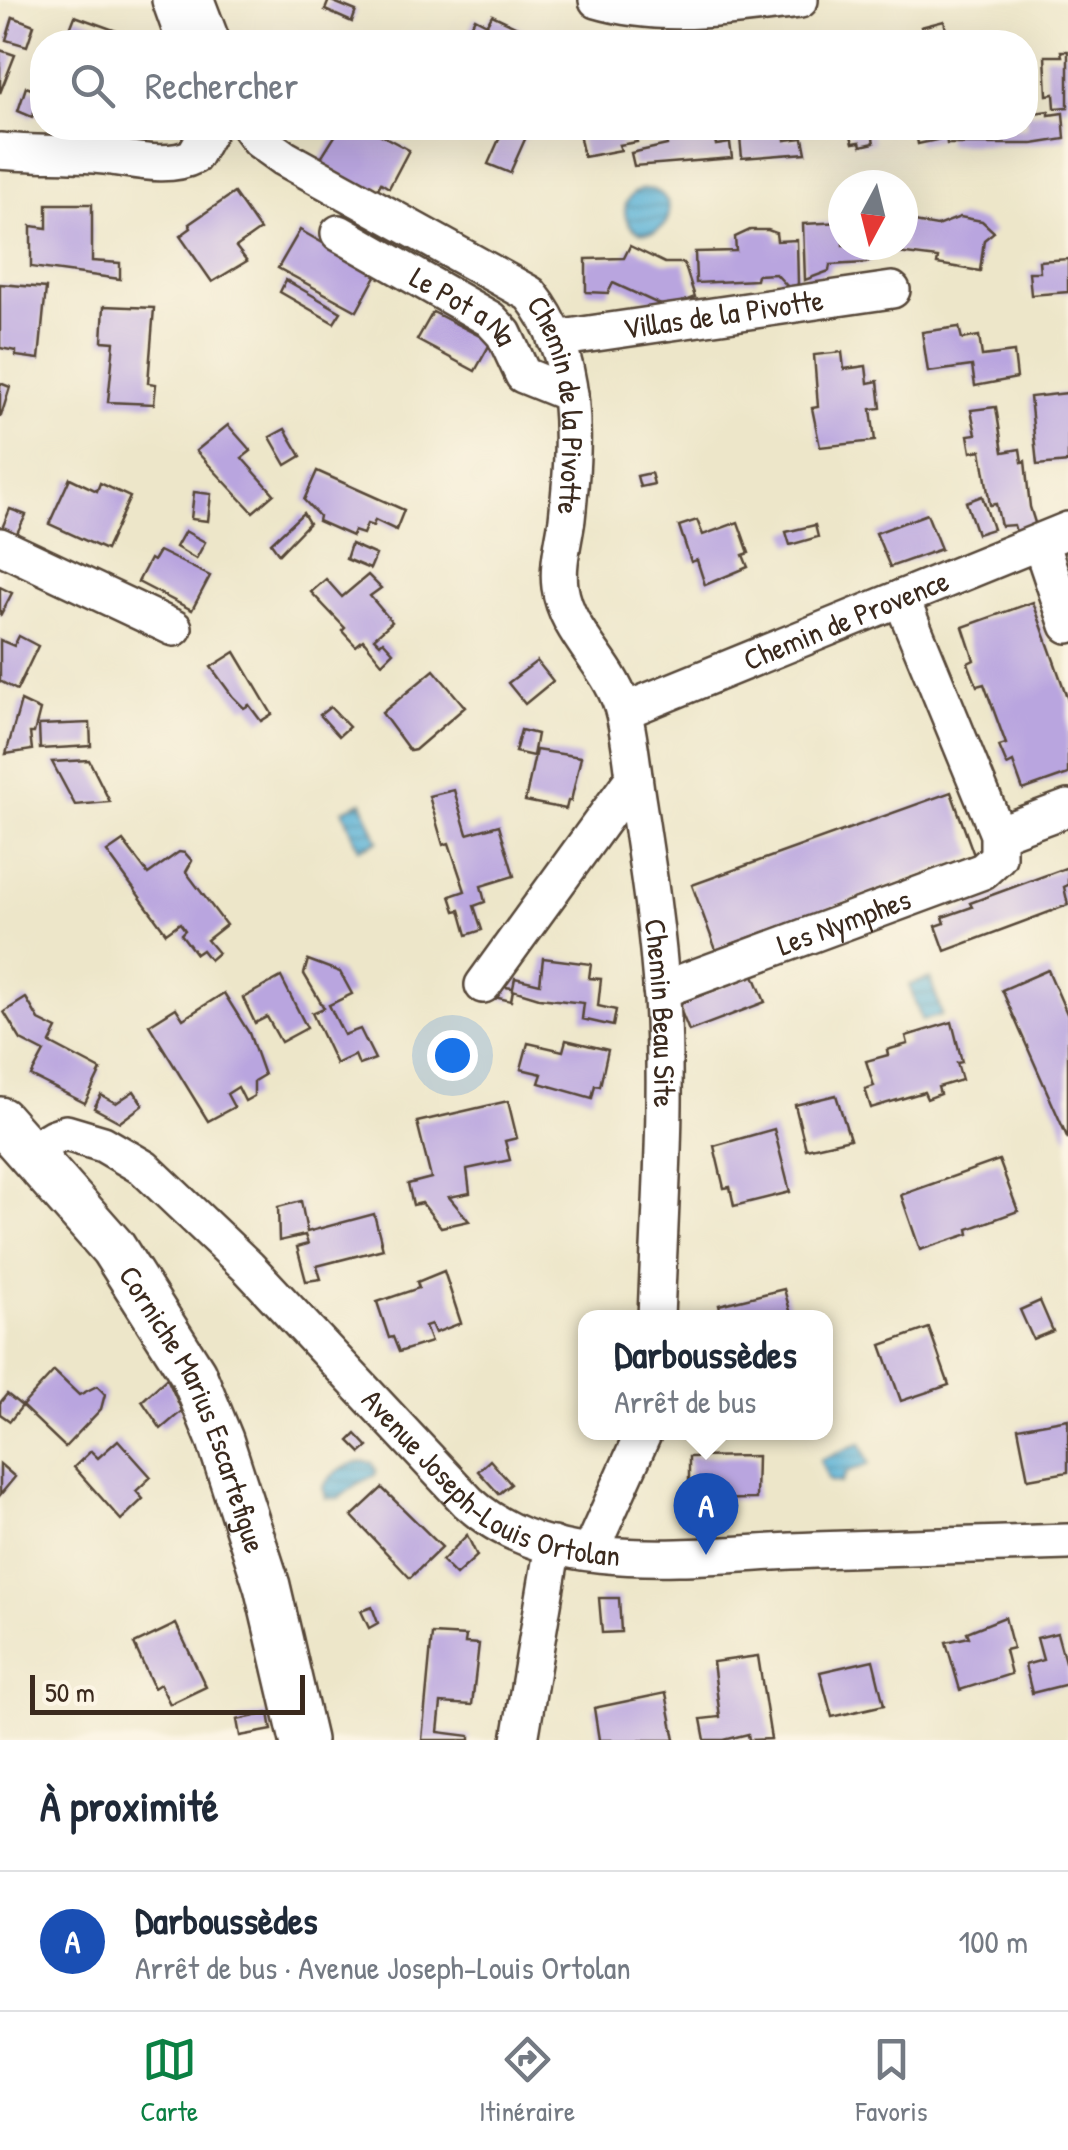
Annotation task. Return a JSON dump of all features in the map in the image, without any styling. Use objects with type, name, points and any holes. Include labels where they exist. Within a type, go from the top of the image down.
[{"type":"main road","name":"Corniche Marius Escartefigue","points":[[15,1136],[113,1248],[193,1374],[220,1440],[266,1586],[303,1740]]},
{"type":"street","points":[[170,0],[181,30]]},
{"type":"street","points":[[196,0],[207,30]]},
{"type":"street","points":[[597,0],[672,12],[800,0]]},
{"type":"street","points":[[0,151],[171,163],[194,156],[203,140]]},
{"type":"street","name":"Chemin de la Pivotte","points":[[259,140],[284,158],[516,283],[539,305],[570,394],[574,440],[560,562],[562,594],[572,623],[610,680],[624,711]]},
{"type":"street","name":"Le Pot a Na","points":[[339,233],[474,308],[504,334],[522,375],[570,394]]},
{"type":"street","name":"Villas de la Pivotte","points":[[554,339],[892,290]]},
{"type":"street","points":[[1054,536],[1068,625]]},
{"type":"street","name":"Chemin de Provence","points":[[624,711],[1054,536]]},
{"type":"street","points":[[0,546],[174,628]]},
{"type":"street","points":[[901,598],[998,834],[1068,808]]},
{"type":"street","name":"Chemin Beau Site","points":[[624,711],[661,990],[664,1107],[656,1310]]},
{"type":"street","points":[[484,985],[634,777]]},
{"type":"street","name":"Les Nymphes","points":[[661,990],[983,871],[998,857],[998,834]]},
{"type":"street","name":"Avenue Joseph-Louis Ortolan","points":[[15,1136],[66,1134],[103,1144],[144,1168],[248,1267],[475,1509],[512,1534],[634,1558],[1068,1542]]},
{"type":"street","points":[[590,1552],[640,1440]]},
{"type":"street","points":[[520,1740],[552,1544]]},
{"type":"water","points":[[647,189],[662,196],[669,211],[662,226],[647,233],[632,226],[625,211],[632,196]]},
{"type":"water","points":[[362,802],[378,841],[359,849],[343,810]]},
{"type":"water","points":[[930,978],[942,1015],[922,1021],[909,985]]},
{"type":"water","points":[[861,1443],[869,1464],[846,1473],[841,1483],[829,1481],[820,1460]]},
{"type":"water","points":[[372,1463],[375,1475],[339,1498],[326,1498],[323,1487],[331,1477],[346,1466]]},
{"type":"building","points":[[329,0],[356,11],[352,22],[325,10]]},
{"type":"building","points":[[492,15],[524,30],[469,30],[475,18],[487,24]]},
{"type":"building","points":[[75,16],[114,30],[70,30]]},
{"type":"building","points":[[13,17],[34,25],[27,46],[6,40]]},
{"type":"building","points":[[944,21],[946,30],[922,30],[921,27]]},
{"type":"building","points":[[0,50],[15,55],[0,93]]},
{"type":"building","points":[[1061,51],[1068,51],[1068,107],[1055,108],[1054,94],[1047,95],[1045,56],[1062,56]]},
{"type":"building","points":[[26,87],[30,88],[30,116],[18,111]]},
{"type":"building","points":[[1038,112],[1063,113],[1065,139],[1033,144],[947,144],[946,140],[1038,140]]},
{"type":"building","points":[[332,140],[390,140],[409,150],[389,188],[381,183],[374,195],[318,163]]},
{"type":"building","points":[[499,140],[525,140],[510,173],[488,164]]},
{"type":"building","points":[[580,140],[637,140],[619,145],[621,150],[584,157]]},
{"type":"building","points":[[666,140],[715,140],[716,145],[730,143],[732,158],[634,166],[631,153],[667,145]]},
{"type":"building","points":[[740,140],[803,140],[806,153],[742,158]]},
{"type":"building","points":[[852,140],[874,143],[861,146],[860,142]]},
{"type":"building","points":[[234,193],[260,230],[236,247],[247,261],[212,282],[180,236],[191,228],[189,224]]},
{"type":"building","points":[[47,204],[92,204],[92,261],[120,263],[120,279],[31,267],[31,226],[47,228]]},
{"type":"building","points":[[960,217],[982,221],[994,232],[984,240],[980,271],[937,264],[938,258],[918,256],[918,223],[937,226]]},
{"type":"building","points":[[828,223],[828,260],[870,260],[830,265],[829,271],[805,280],[803,224]]},
{"type":"building","points":[[300,230],[377,274],[357,311],[278,268]]},
{"type":"building","points":[[750,230],[776,233],[777,241],[797,240],[798,284],[790,289],[776,274],[757,275],[756,280],[696,283],[695,252],[736,251],[735,237]]},
{"type":"building","points":[[630,246],[665,263],[684,263],[695,297],[663,306],[613,283],[608,293],[586,292],[586,259],[624,258]]},
{"type":"building","points":[[1068,259],[1068,292],[1031,295],[1029,272],[1040,272],[1039,261]]},
{"type":"building","points":[[286,280],[341,312],[334,323],[280,292]]},
{"type":"building","points":[[0,284],[46,288],[39,359],[16,356],[16,351],[0,348]]},
{"type":"building","points":[[104,306],[154,308],[148,383],[156,384],[154,404],[108,402],[114,342],[102,341]]},
{"type":"building","points":[[433,312],[491,342],[475,371],[417,340]]},
{"type":"building","points":[[959,327],[962,339],[979,336],[982,356],[1014,352],[1017,378],[975,386],[972,366],[928,372],[922,332]]},
{"type":"building","points":[[842,352],[844,369],[866,366],[868,383],[878,381],[881,408],[871,409],[875,441],[820,447],[812,408],[818,407],[814,355]]},
{"type":"building","points":[[0,383],[10,387],[1,416],[0,416]]},
{"type":"building","points":[[1068,393],[1068,462],[1037,465],[1030,397]]},
{"type":"building","points":[[996,407],[1003,452],[1020,449],[1022,462],[1025,461],[1036,526],[1016,532],[1014,525],[1001,526],[996,504],[990,505],[981,450],[971,452],[968,435],[976,434],[971,410]]},
{"type":"building","points":[[228,425],[251,451],[242,458],[274,494],[253,512],[196,451]]},
{"type":"building","points":[[285,429],[301,456],[286,465],[270,437]]},
{"type":"building","points":[[317,471],[404,510],[396,530],[375,520],[373,526],[367,524],[363,534],[354,531],[352,536],[318,521],[319,516],[304,500]]},
{"type":"building","points":[[651,473],[654,484],[640,487],[637,476]]},
{"type":"building","points":[[70,478],[97,491],[100,483],[130,497],[106,550],[49,524]]},
{"type":"building","points":[[194,492],[211,494],[208,521],[191,519]]},
{"type":"building","points":[[982,496],[993,529],[977,534],[966,502]]},
{"type":"building","points":[[10,509],[26,515],[14,539],[0,533]]},
{"type":"building","points":[[303,513],[309,523],[279,554],[271,543]]},
{"type":"building","points":[[927,514],[941,549],[890,567],[876,533]]},
{"type":"building","points":[[697,520],[703,535],[738,522],[749,553],[743,555],[748,567],[705,585],[697,560],[691,562],[679,526]]},
{"type":"building","points":[[815,525],[818,537],[790,545],[786,532]]},
{"type":"building","points":[[185,531],[205,542],[196,559],[176,547]]},
{"type":"building","points":[[351,544],[376,555],[370,569],[346,559]]},
{"type":"building","points":[[159,551],[210,576],[192,610],[138,582]]},
{"type":"building","points":[[368,575],[381,588],[370,596],[392,622],[374,638],[393,652],[382,663],[363,640],[356,646],[342,631],[345,628],[311,592],[326,579],[342,597]]},
{"type":"building","points":[[0,587],[12,593],[0,616]]},
{"type":"building","points":[[1033,602],[1068,700],[1068,774],[1023,790],[1013,762],[1007,765],[999,746],[1006,744],[984,684],[977,686],[968,663],[974,660],[963,627]]},
{"type":"building","points":[[19,636],[38,646],[17,690],[0,681],[0,640],[14,646]]},
{"type":"building","points":[[235,652],[272,714],[261,721],[249,705],[244,708],[233,697],[211,667]]},
{"type":"building","points":[[537,661],[553,681],[525,704],[508,683]]},
{"type":"building","points":[[434,670],[465,707],[410,751],[382,713]]},
{"type":"building","points":[[21,701],[40,710],[34,733],[30,733],[32,750],[6,754]]},
{"type":"building","points":[[330,707],[349,727],[339,736],[320,715]]},
{"type":"building","points":[[90,723],[91,746],[40,749],[39,725]]},
{"type":"building","points":[[521,730],[537,734],[533,756],[515,752]]},
{"type":"building","points":[[536,750],[581,757],[566,809],[525,801]]},
{"type":"building","points":[[89,760],[110,802],[75,805],[52,762]]},
{"type":"building","points":[[454,790],[467,834],[499,825],[514,876],[481,886],[485,902],[474,906],[482,930],[467,935],[460,910],[455,911],[450,896],[465,891],[449,843],[443,845],[429,796]]},
{"type":"building","points":[[951,792],[974,855],[716,950],[692,885]]},
{"type":"building","points":[[123,841],[148,874],[179,852],[192,861],[186,872],[226,925],[207,940],[218,953],[210,960],[202,950],[196,954],[181,934],[185,930],[180,923],[166,933],[107,852]]},
{"type":"building","points":[[1068,867],[1068,885],[1064,887],[1068,905],[945,951],[936,926],[945,923],[943,917]]},
{"type":"building","points":[[543,958],[591,964],[589,978],[601,979],[598,1006],[616,1010],[613,1026],[582,1019],[584,1003],[539,998],[513,990],[511,1001],[490,996],[497,986],[513,988],[515,978],[540,984]]},
{"type":"building","points":[[308,960],[340,972],[352,994],[329,1005],[344,1035],[360,1029],[375,1059],[359,1065],[355,1055],[336,1064],[312,1013],[324,1008],[304,974]]},
{"type":"building","points":[[1048,970],[1068,1016],[1068,1139],[1002,990]]},
{"type":"building","points":[[754,975],[765,1002],[689,1031],[678,1004]]},
{"type":"building","points":[[281,977],[307,1028],[281,1042],[267,1017],[255,1023],[243,998]]},
{"type":"building","points":[[224,993],[249,1033],[264,1075],[254,1081],[254,1096],[245,1101],[238,1087],[227,1094],[234,1107],[208,1121],[149,1025],[176,1008],[183,1019]]},
{"type":"building","points":[[26,998],[39,1020],[57,1029],[50,1043],[101,1070],[85,1103],[31,1076],[44,1052],[21,1040],[4,1012]]},
{"type":"building","points":[[952,1022],[962,1062],[957,1063],[962,1080],[938,1087],[940,1094],[927,1099],[924,1092],[871,1108],[865,1089],[874,1086],[866,1061],[908,1044],[906,1036]]},
{"type":"building","points":[[566,1040],[608,1050],[600,1086],[595,1085],[592,1098],[539,1083],[542,1074],[521,1069],[528,1043],[563,1051]]},
{"type":"building","points":[[134,1091],[143,1105],[120,1122],[94,1108],[101,1095],[116,1103]]},
{"type":"building","points":[[836,1095],[850,1139],[806,1149],[795,1105]]},
{"type":"building","points":[[508,1101],[517,1138],[505,1141],[510,1160],[467,1169],[470,1193],[449,1197],[469,1221],[441,1227],[422,1203],[413,1205],[408,1184],[431,1178],[417,1122]]},
{"type":"building","points":[[774,1129],[790,1192],[734,1206],[730,1187],[724,1188],[714,1146]]},
{"type":"building","points":[[999,1160],[1018,1211],[968,1229],[969,1234],[920,1250],[901,1195]]},
{"type":"building","points":[[301,1201],[307,1232],[374,1214],[383,1249],[317,1266],[321,1279],[306,1281],[297,1247],[308,1244],[305,1235],[279,1241],[278,1207]]},
{"type":"building","points":[[444,1271],[461,1323],[435,1333],[431,1324],[425,1326],[431,1342],[399,1352],[393,1337],[389,1338],[377,1302],[419,1288],[417,1282]]},
{"type":"building","points":[[784,1289],[790,1310],[720,1310],[719,1305]]},
{"type":"building","points":[[1040,1301],[1053,1331],[1033,1339],[1020,1310]]},
{"type":"building","points":[[929,1328],[949,1385],[901,1401],[881,1345]]},
{"type":"building","points":[[54,1371],[79,1395],[97,1386],[105,1394],[101,1409],[65,1447],[22,1406]]},
{"type":"building","points":[[167,1378],[182,1411],[161,1429],[142,1401]]},
{"type":"building","points":[[7,1394],[22,1406],[10,1421],[0,1414],[0,1403]]},
{"type":"building","points":[[1068,1419],[1068,1472],[1028,1479],[1018,1428]]},
{"type":"building","points":[[356,1434],[368,1447],[361,1453],[349,1441]]},
{"type":"building","points":[[118,1440],[151,1477],[136,1491],[143,1499],[121,1520],[74,1467],[91,1451],[98,1458]]},
{"type":"building","points":[[757,1456],[756,1499],[689,1500],[689,1457]]},
{"type":"building","points":[[490,1460],[511,1484],[499,1494],[478,1471]]},
{"type":"building","points":[[0,1464],[15,1477],[0,1495]]},
{"type":"building","points":[[382,1488],[442,1547],[410,1578],[352,1516]]},
{"type":"building","points":[[467,1535],[477,1556],[456,1575],[442,1561]]},
{"type":"building","points":[[599,1598],[619,1598],[621,1632],[602,1633]]},
{"type":"building","points":[[372,1607],[378,1623],[369,1628],[361,1611]]},
{"type":"building","points":[[1005,1617],[1013,1648],[1005,1650],[1011,1674],[960,1690],[946,1642],[969,1637],[967,1632]]},
{"type":"building","points":[[176,1624],[206,1687],[170,1704],[160,1684],[154,1688],[134,1644]]},
{"type":"building","points":[[1057,1633],[1065,1662],[1068,1661],[1068,1684],[1032,1693],[1025,1665],[1043,1660],[1037,1638]]},
{"type":"building","points":[[432,1634],[466,1636],[465,1643],[479,1644],[472,1705],[441,1703],[438,1732],[470,1736],[470,1740],[422,1740]]},
{"type":"building","points":[[758,1656],[771,1739],[749,1740],[748,1734],[705,1740],[701,1719],[720,1717],[713,1662]]},
{"type":"building","points":[[873,1660],[884,1705],[832,1717],[820,1672]]},
{"type":"building","points":[[666,1693],[675,1740],[599,1740],[594,1708]]},
{"type":"building","points":[[269,1713],[272,1730],[240,1736],[237,1720]]},
{"type":"place","name":"Darboussèdes","points":[[706,1555]]}]
